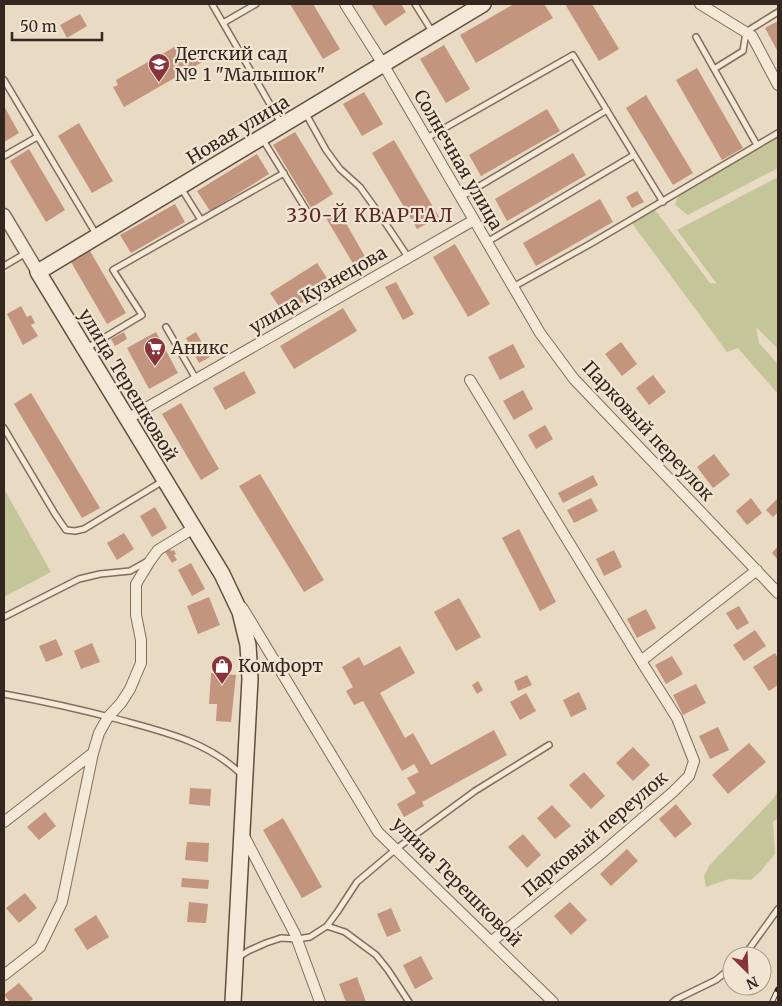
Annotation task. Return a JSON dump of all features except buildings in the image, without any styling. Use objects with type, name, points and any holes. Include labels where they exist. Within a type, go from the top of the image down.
[{"type":"main road","name":"Новая улица","points":[[38,272],[483,4]]},
{"type":"main road","name":"улица Терешковой","points":[[38,272],[222,574],[240,612],[248,645],[250,679],[233,1002]]},
{"type":"street","name":"Солнечная улица","points":[[345,4],[427,138],[540,333]]},
{"type":"street","points":[[700,4],[752,36],[778,85]]},
{"type":"street","name":"улица Терешковой","points":[[4,215],[38,272]]},
{"type":"street","name":"улица Кузнецова","points":[[127,419],[474,220]]},
{"type":"street","name":"Парковый переулок","points":[[540,333],[574,379],[778,593]]},
{"type":"street","name":"Парковый переулок","points":[[470,380],[677,718],[694,761],[689,776],[673,792],[603,852],[491,942]]},
{"type":"street","points":[[4,975],[40,947],[62,902],[93,753],[99,734],[108,717],[121,704],[142,663],[141,640],[136,615],[136,584],[158,550],[194,528]]},
{"type":"street","points":[[641,662],[757,570]]},
{"type":"street","name":"улица Терешковой","points":[[222,574],[378,832],[553,1002]]},
{"type":"street","points":[[4,822],[93,753]]},
{"type":"street","points":[[242,830],[297,939],[320,1002]]},
{"type":"lane","points":[[212,4],[282,125]]},
{"type":"lane","points":[[223,23],[256,4]]},
{"type":"lane","points":[[415,4],[433,34]]},
{"type":"lane","points":[[714,69],[743,51],[746,32],[778,12]]},
{"type":"lane","points":[[696,37],[757,145]]},
{"type":"lane","points":[[427,138],[573,55],[663,202]]},
{"type":"lane","points":[[4,80],[97,236]]},
{"type":"lane","points":[[461,197],[607,110]]},
{"type":"lane","points":[[304,111],[326,150],[340,168],[360,187],[408,257]]},
{"type":"lane","points":[[513,286],[663,202],[778,133]]},
{"type":"lane","points":[[4,156],[37,137]]},
{"type":"lane","points":[[261,138],[307,210]]},
{"type":"lane","points":[[487,242],[634,155]]},
{"type":"lane","points":[[84,349],[142,315],[113,270],[284,173]]},
{"type":"lane","points":[[180,186],[201,220]]},
{"type":"lane","points":[[4,266],[26,253]]},
{"type":"lane","points":[[166,328],[196,379]]},
{"type":"lane","points":[[4,428],[66,530],[84,529],[164,480]]},
{"type":"lane","points":[[4,617],[79,579],[100,574],[130,571],[150,561]]},
{"type":"lane","points":[[4,694],[42,701],[166,732],[209,749],[235,768],[245,778]]},
{"type":"lane","points":[[235,960],[248,951],[266,943],[281,938],[297,939],[310,936],[327,926],[357,882],[396,849],[475,791],[549,745]]},
{"type":"lane","points":[[751,946],[778,909]]},
{"type":"lane","points":[[327,926],[344,932],[376,955],[410,1002]]},
{"type":"lane","points":[[673,1002],[722,976]]},
{"type":"green space","points":[[778,135],[778,168],[688,215],[675,205],[680,189]]},
{"type":"green space","points":[[778,177],[778,349],[756,327],[759,343],[778,364],[778,394],[738,348],[727,352],[629,219],[652,206],[710,283],[717,284],[677,230]]},
{"type":"green space","points":[[4,489],[51,572],[4,597]]},
{"type":"green space","points":[[778,791],[778,818],[773,822],[775,854],[751,880],[729,879],[706,887],[704,876],[709,866],[773,799]]},
{"type":"railway","points":[[772,1002],[778,989]]},
{"type":"place","name":"Детский сад № 1 \"Малышок\"","points":[[159,83]]},
{"type":"place","name":"Аникс","points":[[155,367]]},
{"type":"place","name":"Комфорт","points":[[222,685]]},
{"type":"district","name":"330-Й КВАРТАЛ","points":[[370,215]]}]
